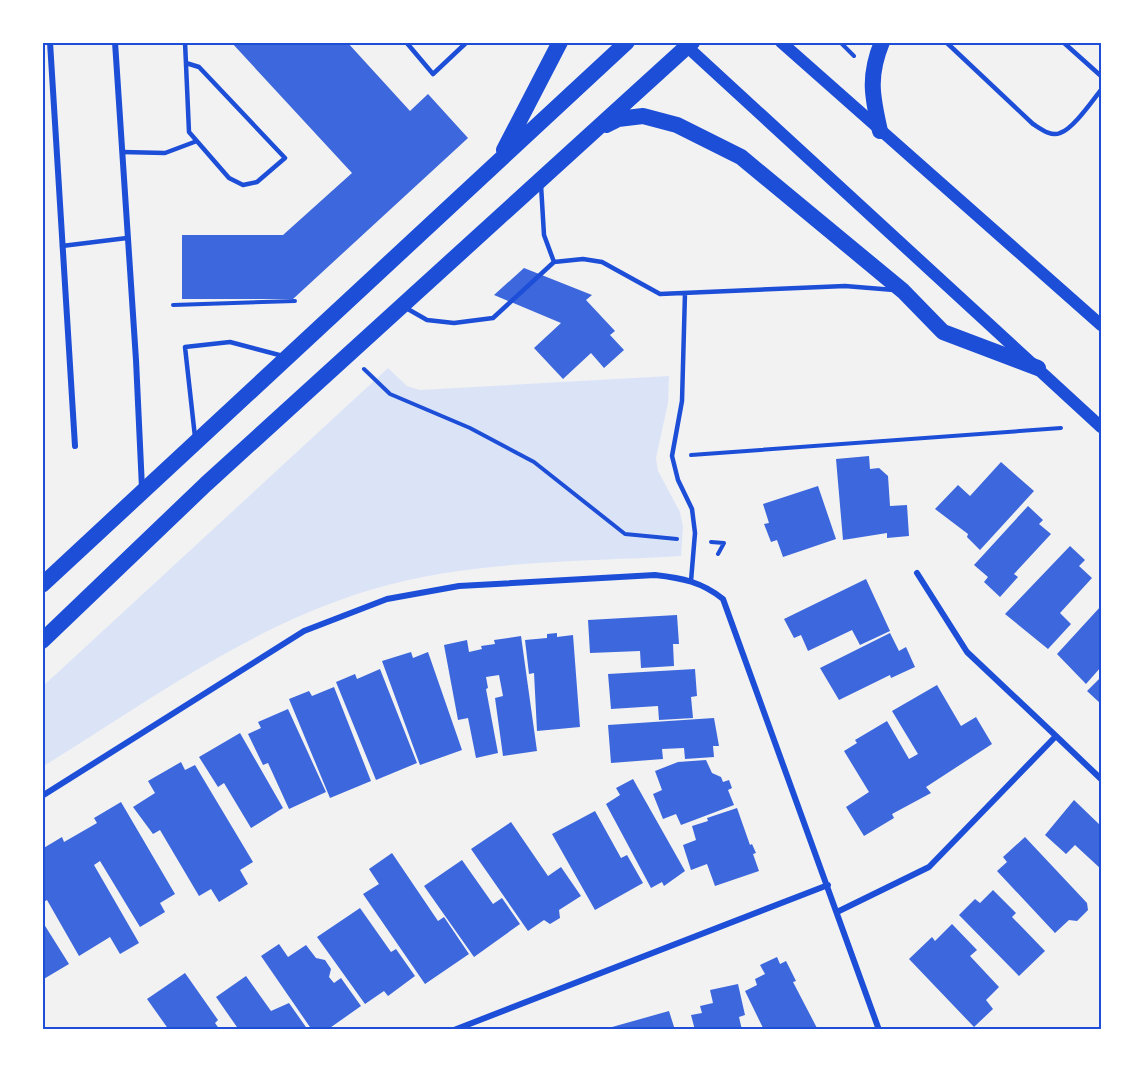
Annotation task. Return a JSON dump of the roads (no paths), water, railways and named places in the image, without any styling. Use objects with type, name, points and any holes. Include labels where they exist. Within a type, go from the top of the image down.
[{"type":"highway","points":[[498,162],[560,42]]},
{"type":"highway","points":[[42,585],[627,42]]},
{"type":"highway","points":[[880,131],[874,101],[873,64],[882,42]]},
{"type":"highway","points":[[42,641],[206,484],[541,180],[687,44]]},
{"type":"highway","points":[[595,130],[618,119],[643,116],[677,125],[741,157],[903,291],[943,332],[1038,368]]},
{"type":"main road","points":[[782,42],[1101,325]]},
{"type":"main road","points":[[687,44],[1101,427]]},
{"type":"street","points":[[50,42],[75,446]]},
{"type":"street","points":[[115,42],[138,382],[142,492]]},
{"type":"street","points":[[917,573],[968,652],[1101,779]]},
{"type":"street","points":[[42,796],[304,631],[387,598],[459,586],[493,584],[655,575],[691,581],[708,587],[723,599],[879,1030]]},
{"type":"street","points":[[837,912],[929,867],[1056,736]]},
{"type":"street","points":[[453,1030],[828,885]]},
{"type":"lane","points":[[185,42],[189,132],[229,178],[243,185],[257,182],[285,158],[200,67],[186,63]]},
{"type":"lane","points":[[406,42],[433,74],[467,42]]},
{"type":"lane","points":[[946,42],[1033,124],[1048,133],[1060,134],[1070,127],[1101,90]]},
{"type":"lane","points":[[1063,42],[1101,76]]},
{"type":"lane","points":[[122,152],[165,153],[197,141]]},
{"type":"lane","points":[[541,180],[544,235],[554,262]]},
{"type":"lane","points":[[63,246],[127,238]]},
{"type":"lane","points":[[402,306],[427,320],[454,323],[493,318],[554,262],[583,259],[602,262],[660,294],[845,286],[903,291]]},
{"type":"lane","points":[[685,293],[682,401],[672,456],[678,480],[692,509],[695,533],[691,581]]},
{"type":"lane","points":[[196,442],[185,347],[230,342],[288,357]]}]
